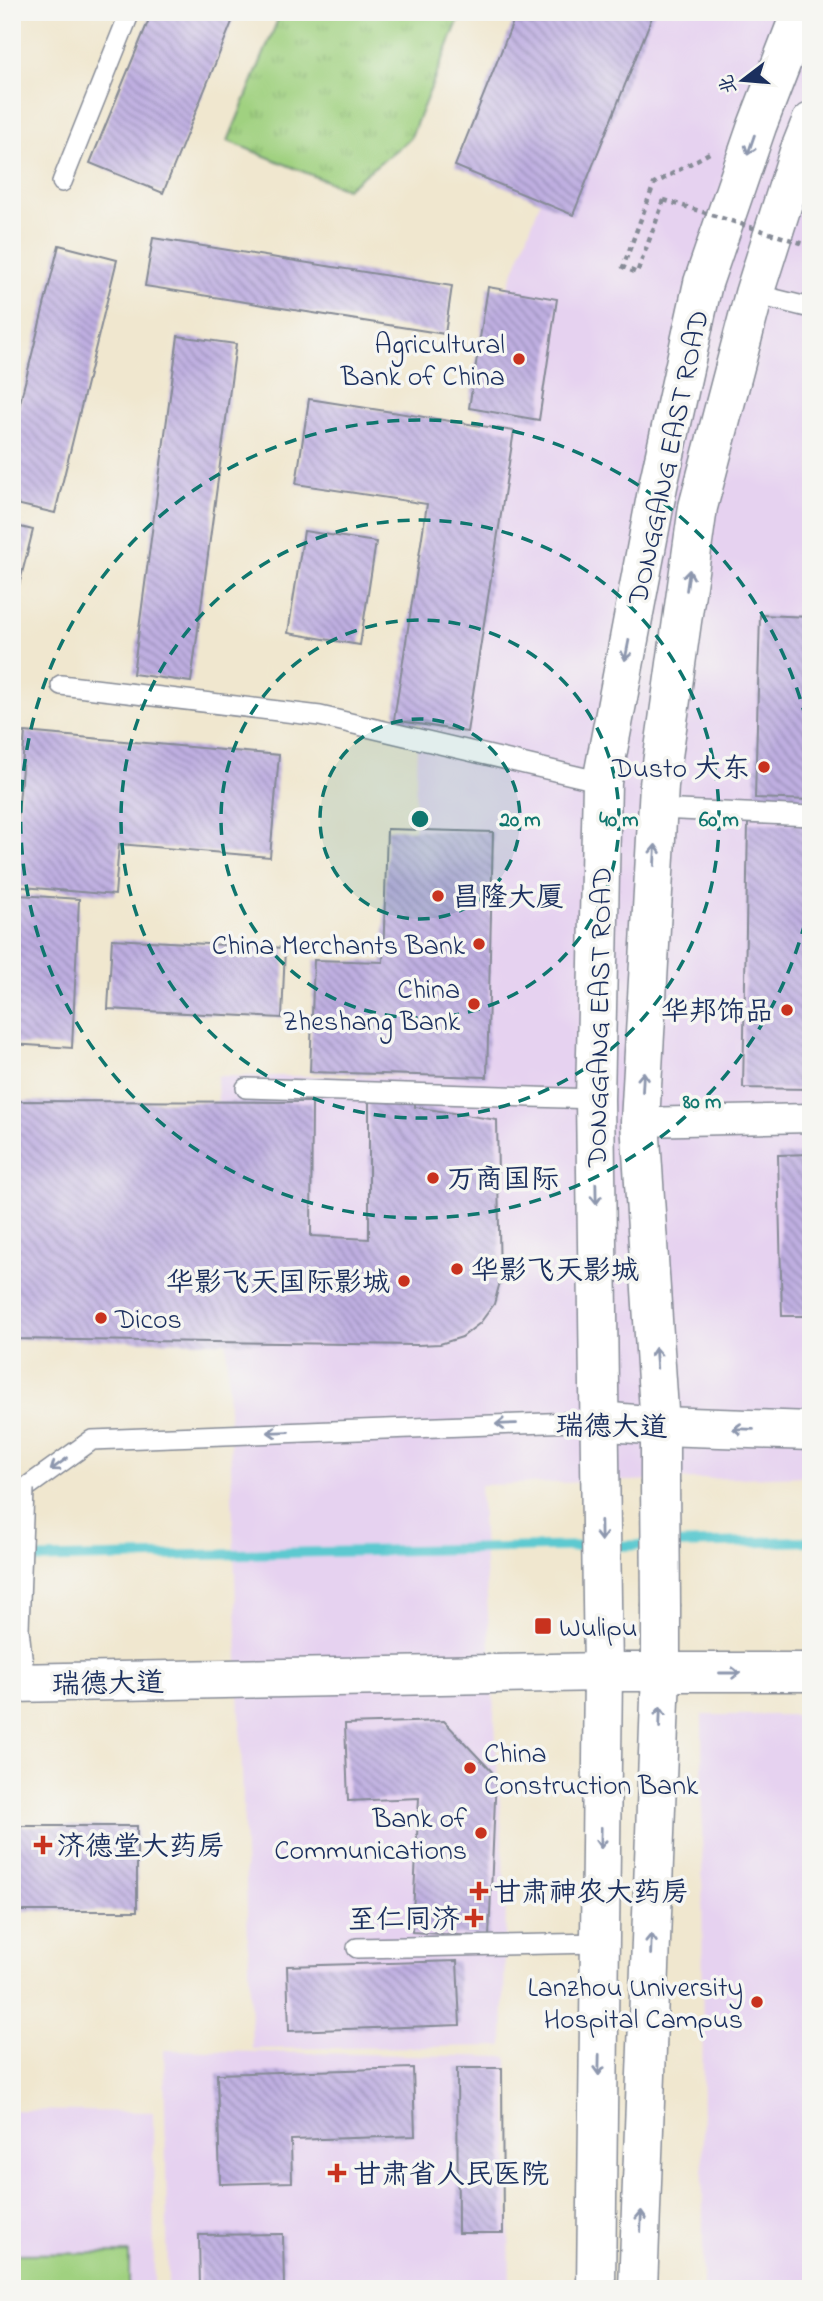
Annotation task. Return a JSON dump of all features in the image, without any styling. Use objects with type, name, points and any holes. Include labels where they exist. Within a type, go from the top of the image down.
[{"type":"main road","name":"DONGGANG EAST ROAD","points":[[596,2289],[603,1607],[595,1099],[602,782],[658,486],[703,283],[757,126],[802,12]]},
{"type":"main road","name":"DONGGANG EAST ROAD","points":[[638,2289],[661,1673],[660,1426],[640,1122],[658,810],[698,507],[754,294],[811,121]]},
{"type":"main road","name":"瑞德大道","points":[[598,1421],[811,1431]]},
{"type":"main road","name":"瑞德大道","points":[[18,1683],[603,1672],[811,1672]]},
{"type":"street","points":[[640,1122],[811,1118]]},
{"type":"lane","points":[[62,182],[130,12]]},
{"type":"lane","points":[[754,294],[811,308]]},
{"type":"lane","points":[[61,685],[320,716],[602,782]]},
{"type":"lane","points":[[658,810],[811,816]]},
{"type":"lane","points":[[246,1088],[595,1099]]},
{"type":"lane","name":"瑞德大道","points":[[18,1683],[24,1489],[92,1440],[598,1421]]},
{"type":"lane","points":[[357,1948],[600,1943]]},
{"type":"path","points":[[757,126],[653,184],[623,267],[637,273],[664,200],[811,246]]},
{"type":"shaded area","points":[[612,12],[811,12],[811,1476],[480,1485],[506,1901],[503,2046],[252,2049],[217,1076],[407,1076],[417,745],[508,287]]},
{"type":"shaded area","name":"Lanzhou University Hospital Campus","points":[[702,1715],[811,1715],[811,2289],[703,2289]]},
{"type":"shaded area","name":"甘肃省人民医院","points":[[164,2050],[507,2057],[510,2289],[168,2289]]},
{"type":"shaded area","points":[[12,2110],[153,2112],[154,2289],[12,2289]]},
{"type":"green space","points":[[281,12],[462,12],[410,139],[346,189],[228,141]]},
{"type":"green space","points":[[129,2253],[129,2289],[12,2289],[12,2254]]},
{"type":"building","points":[[152,12],[236,12],[163,193],[90,163]]},
{"type":"building","points":[[517,12],[654,12],[573,215],[455,166]]},
{"type":"building","points":[[153,238],[452,286],[445,334],[145,286]]},
{"type":"building","points":[[59,245],[117,260],[55,513],[12,503],[12,435]]},
{"type":"building","points":[[488,287],[557,299],[539,420],[469,408]]},
{"type":"building","points":[[178,336],[236,344],[191,682],[133,674]]},
{"type":"building","points":[[309,399],[514,431],[467,732],[394,720],[427,504],[296,484]]},
{"type":"building","points":[[12,525],[33,530],[13,609],[12,609]]},
{"type":"building","points":[[304,531],[376,542],[360,645],[288,633]]},
{"type":"building","points":[[811,558],[811,595],[802,593]]},
{"type":"building","points":[[760,615],[811,617],[811,800],[755,798]]},
{"type":"building","points":[[25,732],[279,755],[270,857],[119,844],[115,895],[12,886]]},
{"type":"building","points":[[748,823],[811,824],[811,1089],[743,1088]]},
{"type":"building","name":"昌隆大厦","points":[[387,829],[493,832],[487,1077],[310,1072],[314,960],[383,962]]},
{"type":"building","points":[[19,895],[79,899],[72,1048],[12,1044]]},
{"type":"building","points":[[112,939],[285,948],[282,1018],[108,1009]]},
{"type":"building","name":"万商国际","points":[[369,1099],[415,1099],[415,1107],[497,1120],[500,1282],[494,1304],[480,1323],[462,1337],[440,1344],[417,1345],[12,1339],[12,1101],[312,1102],[311,1236],[369,1239]]},
{"type":"building","points":[[811,1154],[811,1316],[782,1316],[778,1155]]},
{"type":"building","points":[[444,1721],[496,1776],[489,1937],[412,1932],[419,1798],[348,1801],[345,1724]]},
{"type":"building","points":[[12,1826],[137,1826],[137,1911],[12,1911]]},
{"type":"building","points":[[457,1961],[460,2025],[289,2031],[287,1966]]},
{"type":"building","points":[[413,2068],[415,2136],[291,2140],[292,2182],[220,2184],[217,2074]]},
{"type":"building","points":[[457,2068],[502,2068],[503,2233],[458,2233]]},
{"type":"building","points":[[283,2234],[284,2289],[200,2289],[199,2235]]},
{"type":"waterway","points":[[668,1544],[811,1541]]},
{"type":"waterway","points":[[608,1546],[653,1545]]},
{"type":"waterway","points":[[20,1559],[593,1546]]},
{"type":"place","name":"Agricultural Bank of China","points":[[519,359]]},
{"type":"place","name":"Dusto 大东","points":[[764,767]]},
{"type":"place","name":"昌隆大厦","points":[[438,896]]},
{"type":"place","name":"China Merchants Bank","points":[[479,944]]},
{"type":"place","name":"China Zheshang Bank","points":[[474,1004]]},
{"type":"place","name":"华邦饰品","points":[[787,1010]]},
{"type":"place","name":"万商国际","points":[[433,1178]]},
{"type":"place","name":"华影飞天影城","points":[[457,1269]]},
{"type":"place","name":"华影飞天国际影城","points":[[404,1281]]},
{"type":"place","name":"Dicos","points":[[101,1318]]},
{"type":"place","name":"Wulipu","points":[[543,1626]]},
{"type":"place","name":"China Construction Bank","points":[[470,1768]]},
{"type":"place","name":"Bank of Communications","points":[[481,1833]]},
{"type":"place","name":"济德堂大药房","points":[[43,1845]]},
{"type":"place","name":"甘肃神农大药房","points":[[479,1891]]},
{"type":"place","name":"至仁同济","points":[[474,1918]]},
{"type":"place","name":"Lanzhou University Hospital Campus","points":[[757,2002]]},
{"type":"place","name":"甘肃省人民医院","points":[[337,2173]]}]
